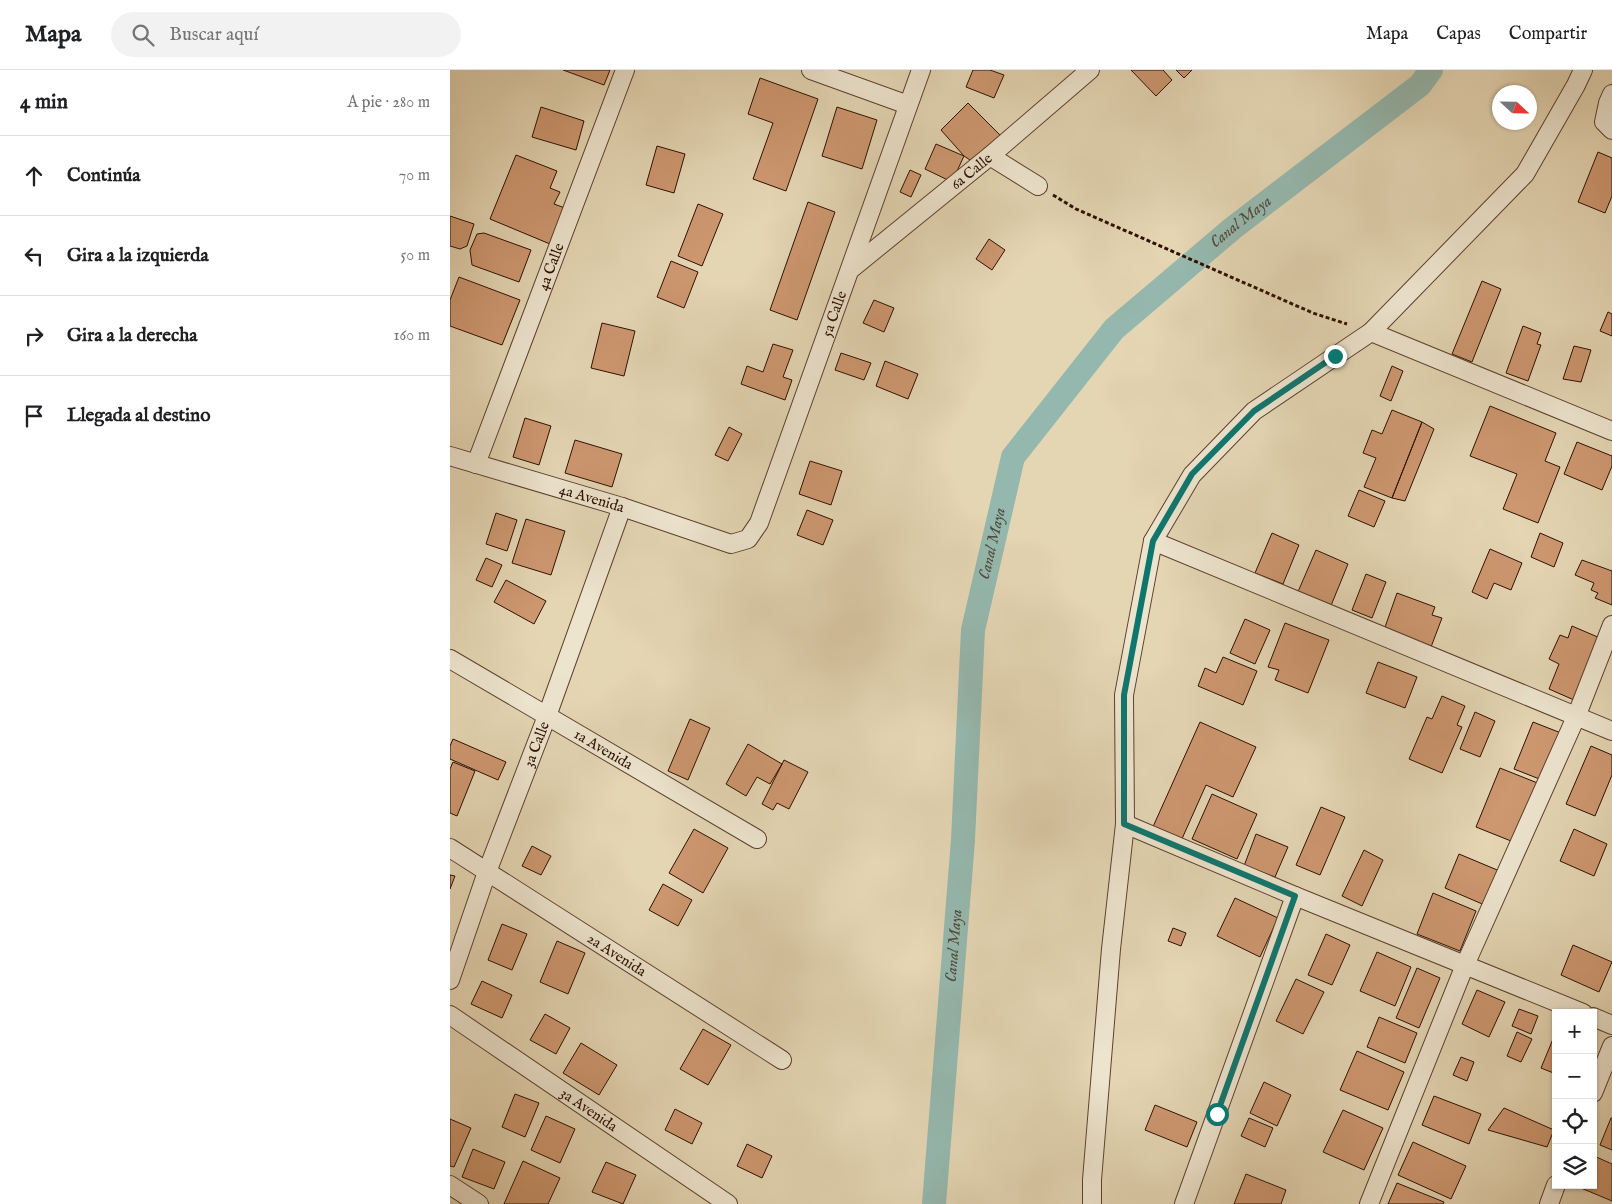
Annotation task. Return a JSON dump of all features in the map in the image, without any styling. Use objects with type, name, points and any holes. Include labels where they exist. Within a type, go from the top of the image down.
[{"type":"street","name":"4a Calle","points":[[476,464],[625,70]]},
{"type":"street","points":[[811,70],[908,105]]},
{"type":"street","name":"5a Calle","points":[[731,544],[748,539],[759,523],[921,70]]},
{"type":"street","name":"6a Calle","points":[[851,270],[990,156],[1090,70]]},
{"type":"street","points":[[1092,1204],[1092,1180],[1110,948],[1124,824],[1124,695],[1153,541],[1192,474],[1254,411],[1371,332],[1524,174],[1584,70]]},
{"type":"street","points":[[1612,94],[1604,122],[1612,130]]},
{"type":"street","points":[[990,156],[1038,186]]},
{"type":"street","points":[[1371,332],[1612,431]]},
{"type":"street","name":"4a Avenida","points":[[450,456],[622,507],[731,544]]},
{"type":"street","name":"3a Calle","points":[[450,980],[487,872],[547,716],[622,507]]},
{"type":"street","points":[[1153,541],[1612,731]]},
{"type":"street","points":[[1369,1204],[1465,965],[1576,716],[1612,625]]},
{"type":"street","name":"1a Avenida","points":[[450,659],[757,839]]},
{"type":"street","points":[[1124,824],[1573,1009]]},
{"type":"street","name":"2a Avenida","points":[[450,848],[782,1060]]},
{"type":"street","points":[[1184,1204],[1295,896]]},
{"type":"street","name":"3a Avenida","points":[[450,1015],[728,1204]]},
{"type":"street","points":[[1597,1018],[1612,1024]]},
{"type":"street","points":[[1597,1083],[1612,1046]]},
{"type":"street","points":[[450,1185],[478,1204]]},
{"type":"street","points":[[1549,1204],[1555,1189]]},
{"type":"path","points":[[1076,210],[1313,312],[1371,332]]},
{"type":"building","points":[[563,70],[610,70],[604,85]]},
{"type":"building","points":[[973,70],[990,70],[1004,75],[994,98],[966,87]]},
{"type":"building","points":[[1131,70],[1163,70],[1172,80],[1156,96]]},
{"type":"building","points":[[1176,70],[1192,70],[1184,78]]},
{"type":"building","points":[[760,78],[818,99],[786,191],[753,179],[773,123],[748,114]]},
{"type":"building","points":[[968,103],[1000,135],[973,162],[964,156],[941,130]]},
{"type":"building","points":[[541,107],[584,121],[576,150],[532,137]]},
{"type":"building","points":[[837,107],[877,120],[862,169],[822,156]]},
{"type":"building","points":[[936,144],[964,156],[952,182],[925,169]]},
{"type":"building","points":[[657,146],[685,154],[674,193],[646,185]]},
{"type":"building","points":[[1598,152],[1612,158],[1612,196],[1605,213],[1578,202]]},
{"type":"building","points":[[516,155],[557,171],[550,188],[560,192],[554,204],[565,208],[550,244],[490,219]]},
{"type":"building","points":[[910,170],[921,175],[911,197],[900,192]]},
{"type":"building","points":[[808,202],[835,212],[797,320],[770,310]]},
{"type":"building","points":[[698,204],[723,214],[702,266],[678,256]]},
{"type":"building","points":[[450,216],[474,224],[467,246],[460,249],[450,246]]},
{"type":"building","points":[[484,233],[531,250],[519,282],[472,265],[470,250],[477,234]]},
{"type":"building","points":[[989,239],[1005,250],[992,270],[976,259]]},
{"type":"building","points":[[671,261],[698,272],[684,308],[657,297]]},
{"type":"building","points":[[459,277],[520,300],[502,345],[450,326],[450,300]]},
{"type":"building","points":[[1482,281],[1501,289],[1472,362],[1452,354]]},
{"type":"building","points":[[874,300],[894,308],[884,332],[863,323]]},
{"type":"building","points":[[1608,312],[1612,314],[1612,336],[1600,331]]},
{"type":"building","points":[[602,323],[635,331],[624,376],[591,368]]},
{"type":"building","points":[[1523,326],[1541,333],[1537,344],[1541,345],[1528,381],[1506,373]]},
{"type":"building","points":[[773,344],[793,350],[783,377],[792,380],[785,400],[741,384],[747,366],[763,372]]},
{"type":"building","points":[[1574,346],[1591,350],[1581,382],[1563,379]]},
{"type":"building","points":[[841,353],[871,363],[864,380],[835,370]]},
{"type":"building","points":[[885,361],[918,374],[908,399],[876,386]]},
{"type":"building","points":[[1392,366],[1403,371],[1391,401],[1380,396]]},
{"type":"building","points":[[1490,406],[1556,433],[1545,461],[1560,467],[1538,523],[1503,509],[1517,474],[1470,456]]},
{"type":"building","points":[[1392,410],[1422,422],[1392,498],[1364,487],[1376,458],[1363,453],[1372,430],[1382,434]]},
{"type":"building","points":[[525,418],[551,426],[539,465],[513,457]]},
{"type":"building","points":[[1422,422],[1434,429],[1405,501],[1392,498]]},
{"type":"building","points":[[729,427],[742,434],[728,461],[715,455]]},
{"type":"building","points":[[575,440],[622,454],[612,487],[565,473]]},
{"type":"building","points":[[1577,442],[1612,456],[1612,466],[1602,490],[1564,474]]},
{"type":"building","points":[[810,461],[842,471],[831,505],[799,494]]},
{"type":"building","points":[[1359,490],[1385,501],[1374,527],[1348,516]]},
{"type":"building","points":[[807,510],[833,520],[823,545],[797,535]]},
{"type":"building","points":[[496,513],[517,520],[507,551],[486,544]]},
{"type":"building","points":[[526,519],[565,531],[551,575],[512,563]]},
{"type":"building","points":[[1272,533],[1299,545],[1283,584],[1255,573]]},
{"type":"building","points":[[1540,533],[1563,543],[1554,567],[1531,557]]},
{"type":"building","points":[[1490,549],[1522,563],[1511,590],[1494,583],[1487,599],[1472,592]]},
{"type":"building","points":[[1316,550],[1348,564],[1330,608],[1297,594]]},
{"type":"building","points":[[486,558],[502,565],[492,587],[476,580]]},
{"type":"building","points":[[1582,560],[1612,571],[1612,605],[1595,598],[1598,593],[1591,590],[1594,583],[1575,575]]},
{"type":"building","points":[[1366,574],[1386,582],[1372,618],[1352,610]]},
{"type":"building","points":[[506,580],[546,601],[534,624],[494,602]]},
{"type":"building","points":[[1397,593],[1435,607],[1432,615],[1442,618],[1431,647],[1384,630]]},
{"type":"building","points":[[1245,619],[1270,630],[1255,664],[1230,653]]},
{"type":"building","points":[[1285,623],[1329,640],[1308,693],[1275,680],[1279,670],[1268,667]]},
{"type":"building","points":[[1572,626],[1600,638],[1574,700],[1549,689],[1559,664],[1549,659],[1560,635],[1568,638]]},
{"type":"building","points":[[1223,657],[1257,671],[1243,705],[1198,686],[1205,668],[1216,673]]},
{"type":"building","points":[[1378,662],[1417,677],[1405,708],[1366,693]]},
{"type":"building","points":[[1442,696],[1465,706],[1457,725],[1462,727],[1442,773],[1409,759],[1427,717],[1432,719]]},
{"type":"building","points":[[1475,712],[1495,721],[1480,757],[1460,749]]},
{"type":"building","points":[[690,719],[710,728],[688,780],[668,771]]},
{"type":"building","points":[[1200,722],[1256,747],[1233,797],[1206,785],[1181,841],[1152,829]]},
{"type":"building","points":[[1533,722],[1561,733],[1542,780],[1514,769]]},
{"type":"building","points":[[453,739],[506,762],[498,780],[450,759],[450,746]]},
{"type":"building","points":[[748,744],[782,764],[770,784],[757,777],[746,796],[726,784]]},
{"type":"building","points":[[1591,746],[1612,755],[1612,775],[1595,816],[1566,804]]},
{"type":"building","points":[[784,760],[808,772],[789,809],[777,803],[773,810],[762,804]]},
{"type":"building","points":[[453,762],[475,771],[457,816],[450,813],[450,769]]},
{"type":"building","points":[[1500,768],[1540,784],[1516,843],[1476,827]]},
{"type":"building","points":[[1212,794],[1257,814],[1237,859],[1192,839]]},
{"type":"building","points":[[1321,807],[1345,817],[1320,875],[1296,865]]},
{"type":"building","points":[[694,829],[728,848],[703,893],[669,873]]},
{"type":"building","points":[[1574,829],[1607,844],[1594,876],[1560,861]]},
{"type":"building","points":[[1256,834],[1288,847],[1275,877],[1244,866]]},
{"type":"building","points":[[532,846],[551,856],[541,875],[522,866]]},
{"type":"building","points":[[1364,850],[1383,860],[1362,906],[1342,896]]},
{"type":"building","points":[[1459,854],[1502,872],[1487,906],[1445,888]]},
{"type":"building","points":[[450,875],[455,876],[450,889]]},
{"type":"building","points":[[663,884],[692,900],[678,926],[649,910]]},
{"type":"building","points":[[1433,893],[1476,911],[1460,951],[1417,934]]},
{"type":"building","points":[[1235,898],[1278,918],[1260,957],[1217,936]]},
{"type":"building","points":[[502,924],[527,934],[512,970],[488,960]]},
{"type":"building","points":[[1173,928],[1186,933],[1181,946],[1168,941]]},
{"type":"building","points":[[1326,934],[1350,945],[1332,985],[1308,975]]},
{"type":"building","points":[[557,941],[585,953],[568,994],[540,982]]},
{"type":"building","points":[[1573,945],[1612,962],[1599,992],[1561,975]]},
{"type":"building","points":[[1377,952],[1411,967],[1395,1006],[1360,991]]},
{"type":"building","points":[[1417,968],[1440,978],[1419,1028],[1396,1018]]},
{"type":"building","points":[[1296,979],[1324,992],[1303,1034],[1276,1021]]},
{"type":"building","points":[[482,981],[512,995],[502,1018],[471,1004]]},
{"type":"building","points":[[1477,990],[1505,1002],[1489,1037],[1462,1024]]},
{"type":"building","points":[[1519,1009],[1538,1016],[1531,1034],[1512,1026]]},
{"type":"building","points":[[545,1014],[570,1028],[556,1054],[530,1040]]},
{"type":"building","points":[[1379,1017],[1417,1033],[1405,1063],[1367,1047]]},
{"type":"building","points":[[703,1029],[731,1045],[708,1085],[680,1069]]},
{"type":"building","points":[[1517,1032],[1532,1039],[1521,1062],[1507,1056]]},
{"type":"building","points":[[1552,1041],[1552,1072],[1541,1068]]},
{"type":"building","points":[[581,1043],[617,1065],[599,1095],[563,1073]]},
{"type":"building","points":[[1357,1051],[1404,1072],[1388,1110],[1340,1090]]},
{"type":"building","points":[[1461,1057],[1474,1062],[1467,1081],[1453,1075]]},
{"type":"building","points":[[1264,1082],[1291,1095],[1277,1126],[1250,1113]]},
{"type":"building","points":[[515,1094],[539,1103],[525,1137],[502,1127]]},
{"type":"building","points":[[1434,1096],[1481,1114],[1469,1144],[1422,1125]]},
{"type":"building","points":[[1155,1105],[1197,1122],[1187,1147],[1145,1130]]},
{"type":"building","points":[[1504,1108],[1552,1129],[1552,1135],[1547,1147],[1488,1130]]},
{"type":"building","points":[[675,1109],[702,1123],[692,1144],[665,1130]]},
{"type":"building","points":[[1343,1110],[1383,1128],[1364,1170],[1323,1152]]},
{"type":"building","points":[[546,1116],[575,1129],[560,1163],[531,1150]]},
{"type":"building","points":[[1249,1118],[1273,1128],[1265,1147],[1241,1136]]},
{"type":"building","points":[[1612,1118],[1612,1150],[1600,1145]]},
{"type":"building","points":[[450,1119],[471,1128],[454,1167],[450,1166]]},
{"type":"building","points":[[1413,1142],[1466,1166],[1451,1199],[1398,1175]]},
{"type":"building","points":[[747,1144],[772,1156],[762,1178],[737,1166]]},
{"type":"building","points":[[473,1149],[505,1162],[494,1189],[462,1177]]},
{"type":"building","points":[[1597,1157],[1612,1164],[1612,1201],[1583,1189],[1597,1189]]},
{"type":"building","points":[[523,1161],[560,1178],[548,1204],[504,1204]]},
{"type":"building","points":[[606,1162],[636,1175],[623,1204],[592,1192]]},
{"type":"building","points":[[1246,1174],[1286,1190],[1281,1204],[1234,1204]]},
{"type":"building","points":[[1397,1183],[1444,1202],[1443,1204],[1388,1204]]},
{"type":"waterway","name":"Canal Maya","points":[[934,1204],[963,840],[973,630],[1013,457],[1114,329],[1233,228],[1420,85],[1431,70]]},
{"type":"route","points":[[1217,1114],[1295,896],[1124,824],[1124,695],[1153,541],[1192,474],[1254,411],[1335,356]]}]
